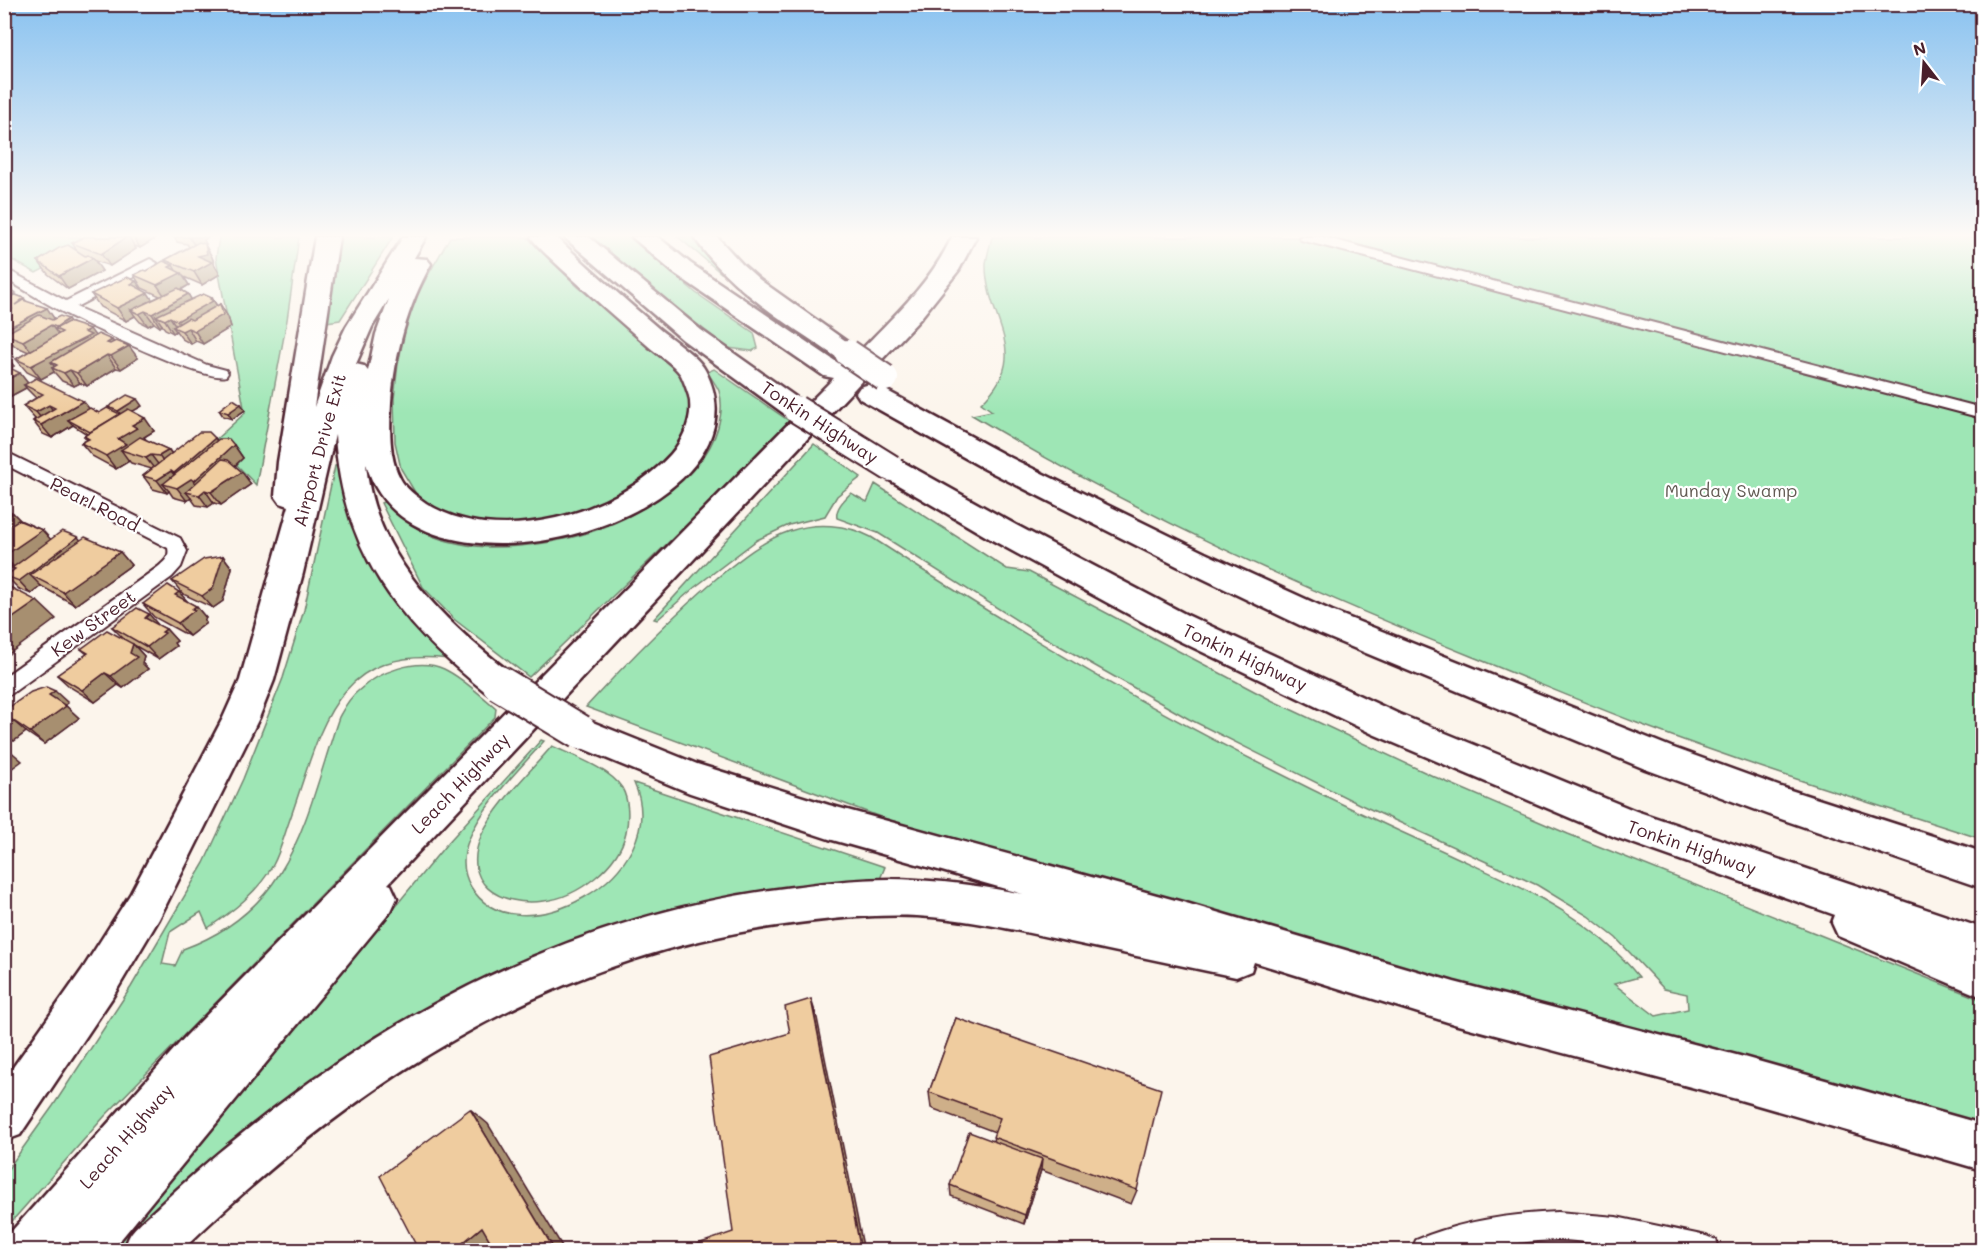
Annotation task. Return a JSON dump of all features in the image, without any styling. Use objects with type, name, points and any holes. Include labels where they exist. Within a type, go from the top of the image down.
[{"type":"highway","points":[[4,1119],[97,984],[145,906],[218,767],[257,680],[287,573],[292,462],[318,296]]},
{"type":"highway","name":"Airport Drive Exit","points":[[287,573],[336,383],[359,327],[378,296]]},
{"type":"highway","points":[[380,296],[354,375],[350,400],[349,448],[352,481],[359,506],[374,542],[402,591],[427,621],[460,653],[499,683],[580,732],[690,777],[748,797],[977,865],[1186,922],[1454,1003],[1740,1078],[1983,1147]]},
{"type":"highway","points":[[403,296],[383,356],[377,419],[380,463],[385,478],[394,492],[411,508],[452,528],[494,534],[521,533],[570,525],[597,517],[630,501],[654,485],[680,463],[697,438],[705,407],[702,388],[692,370],[605,296]]},
{"type":"highway","name":"Tonkin Highway","points":[[645,296],[692,335],[796,409],[891,468],[1005,533],[1175,624],[1386,724],[1628,825],[1983,947]]},
{"type":"highway","points":[[722,296],[797,347],[840,362]]},
{"type":"highway","points":[[735,296],[797,347]]},
{"type":"highway","points":[[765,296],[840,362],[995,462],[1194,561],[1320,620],[1658,758],[1781,803],[1983,870]]},
{"type":"highway","points":[[901,322],[918,296]]},
{"type":"highway","points":[[901,322],[925,296]]},
{"type":"highway","name":"Leach Highway","points":[[27,1251],[201,1051],[701,534],[901,322]]},
{"type":"highway","points":[[81,1251],[379,896],[467,776]]},
{"type":"highway","points":[[1628,825],[1890,940],[1983,977]]},
{"type":"highway","points":[[148,1251],[225,1178],[279,1133],[343,1085],[409,1042],[474,1004],[542,972],[616,944],[680,924],[742,910],[872,898],[930,899],[996,908],[1115,931],[1454,1003]]},
{"type":"street","points":[[45,296],[85,318],[201,369],[220,373]]},
{"type":"street","points":[[65,307],[87,296]]},
{"type":"street","points":[[1531,296],[1983,413]]},
{"type":"street","name":"Pearl Road","points":[[4,458],[174,543],[178,549],[178,555]]},
{"type":"street","name":"Kew Street","points":[[4,688],[165,572],[178,555]]},
{"type":"street","points":[[1426,1251],[1448,1242],[1524,1226],[1602,1229],[1706,1251]]},
{"type":"green space","points":[[223,296],[291,296],[256,485],[214,441],[245,413]]},
{"type":"green space","points":[[330,296],[356,296],[340,320],[326,322]]},
{"type":"green space","points":[[417,296],[588,296],[679,373],[687,382],[696,408],[673,459],[633,491],[565,520],[486,528],[429,509],[416,494],[401,469],[395,442],[394,399],[406,326]]},
{"type":"green space","points":[[660,296],[700,296],[754,333],[758,348],[752,351],[728,348]]},
{"type":"green space","name":"Munday Swamp","points":[[991,296],[1982,296],[1982,839],[1680,739],[1596,707],[1280,575],[1155,516],[1094,484],[972,415],[992,411],[981,403],[997,385],[1004,368],[1006,352]]},
{"type":"green space","points":[[714,369],[792,423],[529,677],[455,620],[423,587],[381,503],[386,501],[409,523],[425,533],[460,544],[478,546],[533,545],[569,538],[613,524],[636,513],[678,484],[696,467],[709,448],[718,427],[721,409],[719,391],[707,372]]},
{"type":"green space","points":[[814,444],[861,477],[837,496],[825,516],[789,525],[757,540],[695,587],[657,620],[654,619]]},
{"type":"green space","points":[[340,465],[448,659],[409,658],[378,666],[354,682],[336,703],[322,729],[280,849],[267,875],[244,900],[208,928],[201,912],[170,932],[162,964],[175,966],[183,949],[220,932],[249,910],[272,884],[290,855],[304,824],[339,717],[347,703],[366,684],[398,668],[433,666],[451,673],[478,692],[496,708],[495,717],[104,1117],[5,1229],[5,1173],[53,1106],[131,987],[204,863],[243,779],[283,678],[304,610],[335,466]]},
{"type":"green space","points":[[875,484],[1007,569],[1029,572],[1273,701],[1435,777],[1568,834],[1982,1000],[1982,1131],[1162,902],[883,818],[586,707],[683,609],[717,578],[752,551],[780,535],[800,528],[831,526],[851,529],[871,537],[1018,629],[1219,743],[1549,903],[1596,935],[1639,977],[1614,984],[1656,1016],[1688,1009],[1687,994],[1664,989],[1616,938],[1588,916],[1537,885],[1359,804],[1189,719],[1037,633],[878,533],[837,518],[839,507],[851,493],[867,502]]},
{"type":"green space","points":[[541,740],[544,741],[483,813],[467,845],[464,864],[468,881],[471,887],[492,907],[521,915],[553,911],[584,897],[612,876],[632,849],[641,817],[634,783],[885,867],[877,886],[641,923],[196,1187],[129,1250],[118,1243],[445,846]]},
{"type":"green space","points":[[552,746],[590,763],[617,781],[627,804],[626,832],[615,857],[595,878],[583,886],[557,898],[544,901],[512,900],[488,888],[480,878],[476,866],[477,851],[482,834],[496,811]]},
{"type":"building","points":[[4,296],[24,298],[15,305],[23,300],[47,308],[4,330],[4,313],[12,309],[8,307],[4,309]]},
{"type":"building","points":[[94,296],[143,296],[117,308]]},
{"type":"building","points":[[162,296],[185,296],[152,314],[145,311],[139,314],[131,310]]},
{"type":"building","points":[[200,296],[207,296],[213,301],[177,321],[170,317],[165,320],[156,316]]},
{"type":"building","points":[[220,304],[223,315],[195,331],[188,328],[182,331],[173,327],[188,318],[192,320]]},
{"type":"building","points":[[39,315],[52,320],[60,316],[68,319],[56,327],[51,325],[23,341],[5,334]]},
{"type":"building","points":[[68,322],[90,329],[84,332],[91,335],[31,366],[16,359],[62,332],[55,329]]},
{"type":"building","points":[[98,334],[112,340],[107,343],[116,341],[129,346],[111,356],[107,355],[77,373],[70,370],[64,373],[52,368],[57,365],[51,362]]},
{"type":"building","points":[[4,365],[20,373],[4,381]]},
{"type":"building","points":[[36,378],[83,401],[41,425],[33,421],[55,408],[49,405],[36,412],[23,406],[43,394],[24,385]]},
{"type":"building","points":[[127,395],[137,399],[118,411],[108,407]]},
{"type":"building","points":[[233,399],[241,404],[228,413],[219,410]]},
{"type":"building","points":[[90,408],[99,413],[107,408],[120,414],[90,432],[68,420]]},
{"type":"building","points":[[128,409],[145,418],[132,425],[137,428],[118,439],[126,444],[106,456],[81,443],[89,439],[84,436]]},
{"type":"building","points":[[199,432],[209,432],[215,438],[174,473],[171,471],[157,480],[143,476]]},
{"type":"building","points":[[140,437],[169,450],[159,456],[151,455],[146,458],[121,450]]},
{"type":"building","points":[[219,439],[229,439],[234,445],[194,481],[191,479],[177,488],[163,484]]},
{"type":"building","points":[[222,459],[228,460],[242,472],[211,492],[205,490],[199,495],[186,492]]},
{"type":"building","points":[[4,508],[13,513],[4,518]]},
{"type":"building","points":[[18,520],[42,530],[4,556],[4,529]]},
{"type":"building","points":[[62,531],[78,537],[19,581],[6,576],[15,569],[12,568]]},
{"type":"building","points":[[85,537],[120,552],[63,592],[30,575]]},
{"type":"building","points":[[223,556],[213,588],[202,596],[172,581],[204,559]]},
{"type":"building","points":[[4,584],[37,601],[4,624]]},
{"type":"building","points":[[168,585],[179,592],[175,595],[196,606],[192,609],[195,610],[178,623],[143,604]]},
{"type":"building","points":[[137,608],[149,614],[145,618],[166,629],[162,632],[165,633],[147,647],[112,627]]},
{"type":"building","points":[[107,630],[133,644],[130,653],[137,657],[111,676],[105,673],[82,690],[57,675],[88,653],[81,649]]},
{"type":"building","points":[[46,687],[55,691],[49,695],[66,706],[30,732],[12,720],[4,726],[4,711],[31,692]]},
{"type":"building","points":[[811,999],[861,1251],[692,1251],[692,1246],[733,1232],[709,1057],[790,1033],[785,1007]]},
{"type":"building","points":[[956,1018],[1161,1089],[1137,1190],[993,1137],[1000,1118],[929,1092]]},
{"type":"building","points":[[470,1109],[555,1251],[496,1251],[482,1227],[453,1251],[419,1251],[380,1176]]},
{"type":"building","points":[[969,1132],[1042,1159],[1025,1215],[950,1185]]}]
